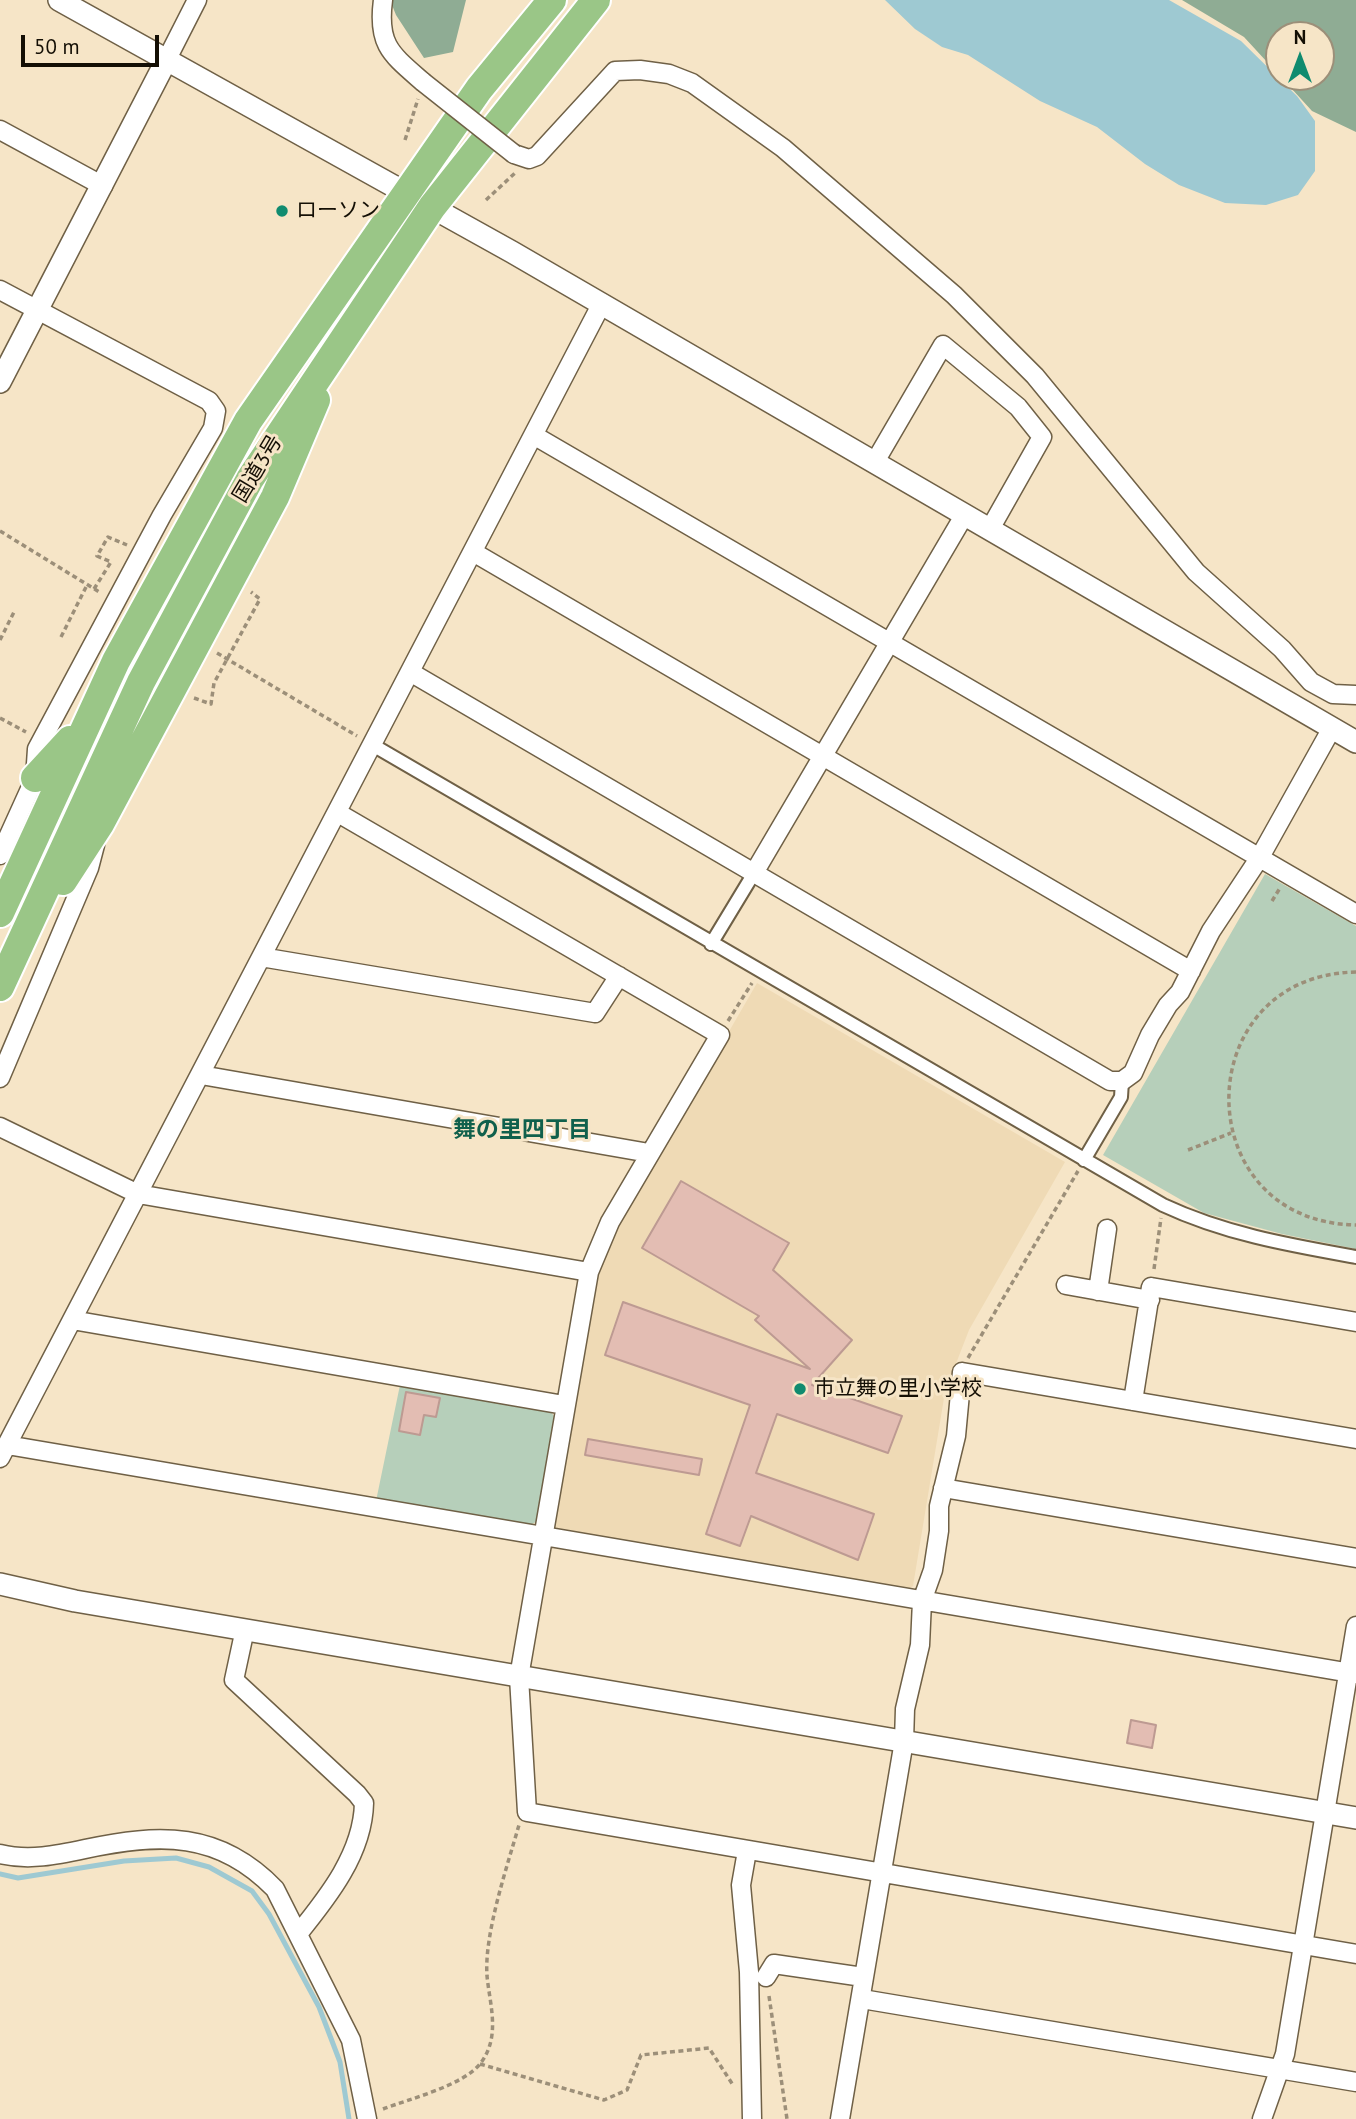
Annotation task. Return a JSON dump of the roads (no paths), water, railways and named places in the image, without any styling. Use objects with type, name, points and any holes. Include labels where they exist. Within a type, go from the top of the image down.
[{"type":"highway","name":"国道3号","points":[[0,913],[89,720],[179,542],[248,421],[479,89],[552,0]]},
{"type":"highway","name":"国道3号","points":[[0,987],[141,682],[250,479],[432,206],[596,0]]},
{"type":"highway","points":[[35,907],[65,878],[100,824],[275,497],[316,404],[319,373]]},
{"type":"highway","points":[[35,778],[89,720]]},
{"type":"street","points":[[59,0],[602,303],[876,460],[1356,742]]},
{"type":"street","points":[[0,382],[197,0]]},
{"type":"street","points":[[383,0],[381,36],[391,54],[521,157],[537,156],[615,71],[640,69],[668,74],[692,83],[783,148],[954,295],[1035,376],[1196,572],[1282,649],[1311,682],[1334,694],[1356,695]]},
{"type":"street","points":[[0,130],[103,186]]},
{"type":"street","points":[[0,290],[209,401],[216,411],[213,428],[162,515],[37,749],[35,778],[0,855]]},
{"type":"street","points":[[602,303],[4,1451],[542,1537],[1352,1674]]},
{"type":"street","points":[[876,460],[943,345],[1018,407],[1042,437],[990,529]]},
{"type":"street","points":[[535,436],[1356,914]]},
{"type":"street","points":[[711,944],[965,513]]},
{"type":"street","points":[[473,552],[1191,971]]},
{"type":"street","points":[[410,672],[1110,1081],[1122,1081],[1133,1073],[1150,1035],[1191,971],[1234,892],[1260,857],[1332,727]]},
{"type":"street","points":[[371,744],[1163,1205],[1202,1224],[1240,1235],[1356,1257]]},
{"type":"street","points":[[338,813],[720,1035],[610,1222],[589,1272],[519,1677],[527,1812],[1356,1954]]},
{"type":"street","points":[[0,1078],[89,869],[100,824]]},
{"type":"street","points":[[261,957],[595,1013],[619,976]]},
{"type":"street","points":[[201,1076],[649,1153]]},
{"type":"street","points":[[1084,1160],[1121,1097],[1122,1081]]},
{"type":"street","points":[[0,1126],[138,1194],[589,1272]]},
{"type":"street","points":[[1098,1291],[1107,1229]]},
{"type":"street","points":[[1066,1285],[1098,1291],[1150,1293],[1356,1322]]},
{"type":"street","points":[[1133,1401],[1150,1293]]},
{"type":"street","points":[[72,1320],[564,1405]]},
{"type":"street","points":[[840,2119],[904,1741],[905,1709],[920,1645],[922,1601],[933,1570],[943,1488],[956,1436],[962,1372],[1356,1439]]},
{"type":"street","points":[[943,1488],[1356,1558]]},
{"type":"street","points":[[0,1584],[75,1601],[1356,1818]]},
{"type":"street","points":[[1262,2119],[1280,2069],[1324,1812],[1352,1674],[1356,1626]]},
{"type":"street","points":[[245,1629],[234,1680],[358,1794],[364,1803],[357,1842],[341,1875],[298,1934]]},
{"type":"street","points":[[0,1854],[16,1858],[49,1856],[149,1837],[183,1839],[237,1858],[275,1889],[351,2040],[362,2118]]},
{"type":"street","points":[[747,1851],[741,1885],[749,1972],[752,2119]]},
{"type":"street","points":[[766,1977],[774,1964],[863,1977]]},
{"type":"street","points":[[862,1999],[1356,2082]]},
{"type":"water","points":[[885,0],[1169,0],[1241,41],[1265,65],[1265,91],[1292,91],[1297,96],[1315,121],[1315,171],[1298,195],[1266,205],[1225,203],[1179,185],[1145,164],[1097,127],[1040,101],[968,55],[942,47],[915,29]]},
{"type":"waterway","points":[[0,1874],[18,1878],[124,1861],[176,1858],[209,1867],[252,1891],[269,1914],[319,2007],[340,2062],[349,2119]]},
{"type":"place","name":"ローソン","points":[[282,211]]},
{"type":"place","name":"市立舞の里小学校","points":[[800,1389]]},
{"type":"district","name":"舞の里四丁目","points":[[522,1130]]}]
